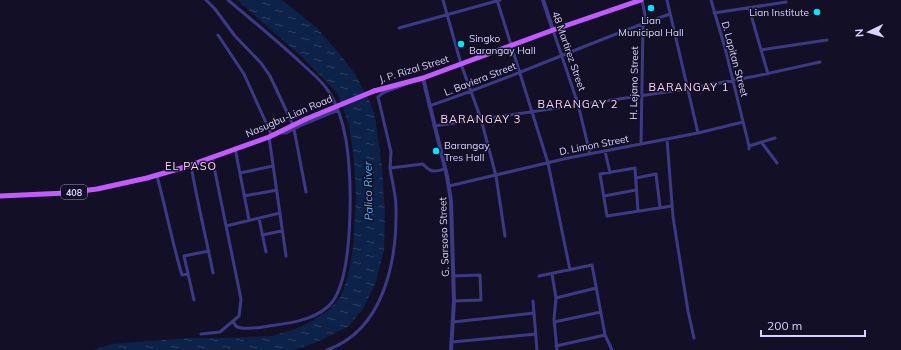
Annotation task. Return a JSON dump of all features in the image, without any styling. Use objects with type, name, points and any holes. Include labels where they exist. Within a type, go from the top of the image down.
[{"type":"main road","name":"J. P. Rizal Street","points":[[374,91],[423,78],[553,30],[642,0]]},
{"type":"main road","name":"Nasugbu-Lian Road","points":[[0,196],[60,193],[97,189],[157,176],[279,133],[294,127],[306,119],[374,91]]},
{"type":"street","points":[[206,0],[261,63],[270,76],[294,127],[306,192]]},
{"type":"street","points":[[228,0],[317,77],[328,90],[338,110],[346,140],[350,193],[346,264],[340,288],[332,302],[323,311],[302,320],[250,328],[240,328],[236,326],[233,321]]},
{"type":"street","points":[[443,0],[461,64],[481,119],[496,176],[505,236]]},
{"type":"street","points":[[399,28],[498,0],[548,163],[570,270]]},
{"type":"street","name":"48 Martirez Street","points":[[543,0],[578,104],[590,154]]},
{"type":"street","name":"H. Lejano Street","points":[[641,144],[641,96],[645,16],[642,0]]},
{"type":"street","points":[[667,0],[698,133]]},
{"type":"street","name":"D. Lapitan Street","points":[[711,0],[744,122],[749,147],[762,142]]},
{"type":"street","points":[[714,13],[786,2]]},
{"type":"street","points":[[749,8],[768,74]]},
{"type":"street","name":"L. Baviera Street","points":[[429,106],[472,92],[670,14]]},
{"type":"street","points":[[218,36],[244,74],[270,136],[286,256]]},
{"type":"street","points":[[761,50],[827,40]]},
{"type":"street","points":[[434,126],[687,89],[768,74],[820,62]]},
{"type":"street","name":"G. Sarsoso Street","points":[[423,78],[449,186],[452,217],[454,300],[452,350]]},
{"type":"street","points":[[327,350],[341,344],[362,328],[378,303],[385,288],[392,255],[396,206],[390,168],[391,152],[378,97],[383,92],[399,89],[411,82]]},
{"type":"street","points":[[294,127],[338,110]]},
{"type":"street","name":"D. Limon Street","points":[[449,186],[548,163],[698,133],[744,122]]},
{"type":"street","points":[[775,138],[762,142],[777,163]]},
{"type":"street","points":[[667,139],[672,206],[682,276],[694,338]]},
{"type":"street","points":[[235,148],[249,220]]},
{"type":"street","points":[[606,151],[610,173]]},
{"type":"street","points":[[201,334],[220,332],[239,316],[241,299],[212,157]]},
{"type":"street","points":[[390,168],[423,164],[428,170],[435,172],[445,169]]},
{"type":"street","points":[[191,165],[213,273]]},
{"type":"street","points":[[240,173],[273,166]]},
{"type":"street","points":[[638,211],[635,168],[600,174],[607,216],[672,206]]},
{"type":"street","points":[[636,178],[656,174],[660,208]]},
{"type":"street","points":[[157,176],[167,212],[169,230],[182,275],[188,274]]},
{"type":"street","points":[[244,196],[277,190]]},
{"type":"street","points":[[604,196],[636,190]]},
{"type":"street","points":[[226,226],[280,213]]},
{"type":"street","points":[[259,218],[266,252]]},
{"type":"street","points":[[262,234],[282,231]]},
{"type":"street","points":[[194,300],[184,255],[209,251]]},
{"type":"street","points":[[539,276],[592,265],[605,335],[612,350]]},
{"type":"street","points":[[552,274],[556,298],[554,322],[557,348],[605,335]]},
{"type":"street","points":[[453,276],[480,275],[481,300],[454,300]]},
{"type":"street","points":[[556,298],[596,288]]},
{"type":"street","points":[[533,300],[537,350]]},
{"type":"street","points":[[554,322],[601,312]]},
{"type":"street","points":[[454,322],[534,313]]},
{"type":"street","points":[[452,342],[536,334]]},
{"type":"water","name":"Palico River","points":[[237,0],[282,0],[317,28],[338,52],[355,74],[370,102],[375,116],[382,167],[385,215],[384,250],[376,282],[363,309],[349,326],[315,343],[293,350],[93,350],[112,344],[187,338],[272,336],[295,329],[312,321],[329,310],[341,296],[348,276],[353,248],[356,197],[354,160],[349,125],[338,94],[301,56]]},
{"type":"place","name":"Lian Municipal Hall","points":[[651,8]]},
{"type":"place","name":"Lian Institute","points":[[817,12]]},
{"type":"place","name":"Singko Barangay Hall","points":[[461,44]]},
{"type":"place","name":"Barangay Tres Hall","points":[[436,151]]},
{"type":"district","name":"BARANGAY 1","points":[[689,87]]},
{"type":"district","name":"BARANGAY 2","points":[[578,104]]},
{"type":"district","name":"BARANGAY 3","points":[[481,119]]},
{"type":"district","name":"EL PASO","points":[[191,166]]}]
